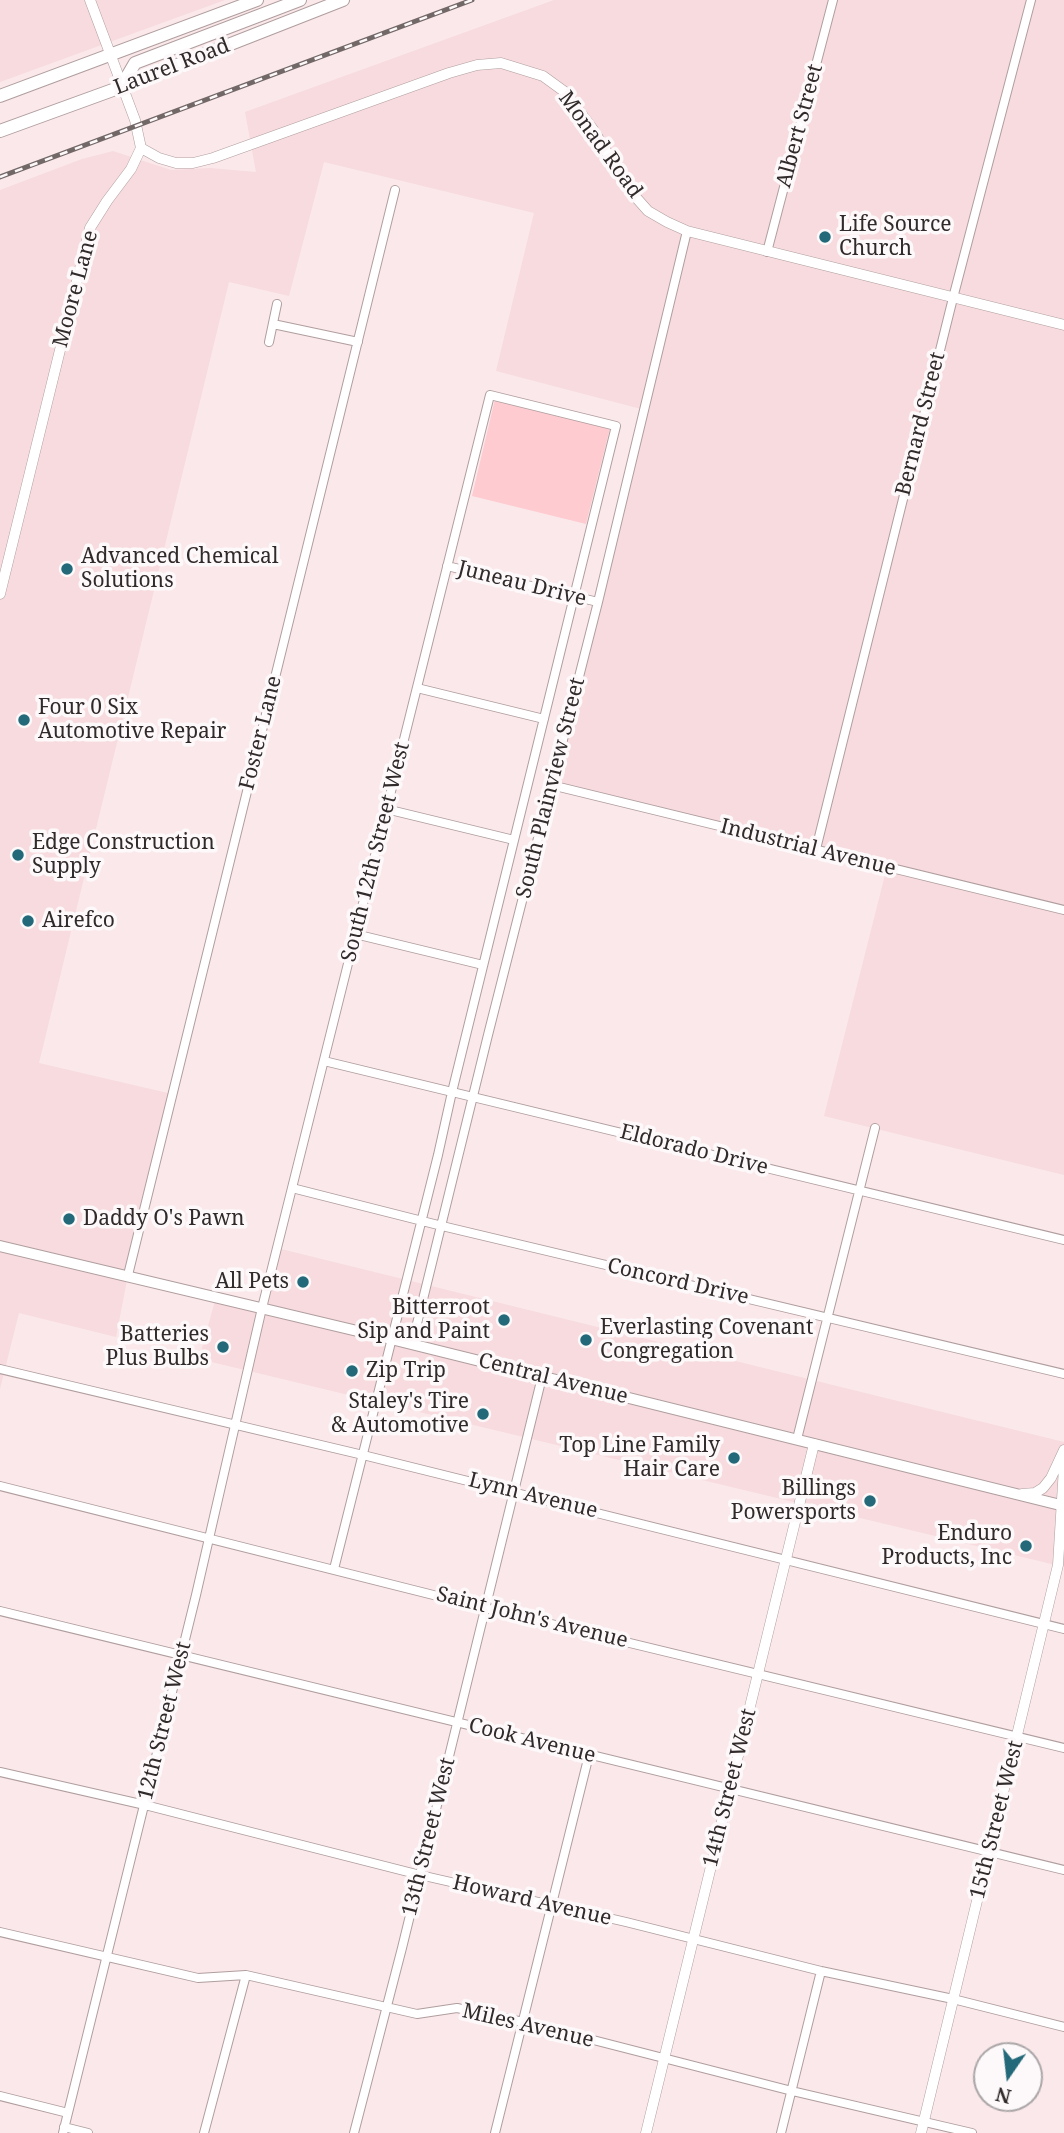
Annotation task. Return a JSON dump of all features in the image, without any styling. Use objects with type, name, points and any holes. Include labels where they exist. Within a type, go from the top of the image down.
[{"type":"main road","name":"Laurel Road","points":[[0,96],[257,0]]},
{"type":"main road","points":[[121,87],[135,63],[300,0]]},
{"type":"main road","name":"Laurel Road","points":[[0,131],[344,0]]},
{"type":"main road","name":"Central Avenue","points":[[0,1246],[412,1344],[1063,1505]]},
{"type":"street","points":[[90,0],[135,120],[141,148]]},
{"type":"street","name":"Albert Street","points":[[767,252],[832,0]]},
{"type":"street","name":"Bernard Street","points":[[816,849],[953,298],[1031,0]]},
{"type":"street","name":"Monad Road","points":[[141,148],[159,158],[176,163],[214,159],[449,73],[477,65],[501,63],[543,76],[565,92],[592,128],[632,193],[648,211],[687,231],[1064,325]]},
{"type":"street","name":"Moore Lane","points":[[0,594],[90,228],[131,169],[141,148]]},
{"type":"street","name":"Foster Lane","points":[[128,1275],[396,190]]},
{"type":"street","name":"South Plainview Street","points":[[412,1344],[472,1096],[598,602],[687,231]]},
{"type":"street","points":[[269,342],[277,304]]},
{"type":"street","points":[[274,324],[358,342]]},
{"type":"street","name":"South 12th Street West","points":[[262,1308],[490,395],[616,426]]},
{"type":"street","name":"South Plainview Street","points":[[334,1569],[616,426]]},
{"type":"street","name":"Juneau Drive","points":[[447,566],[598,602]]},
{"type":"street","points":[[417,688],[544,719]]},
{"type":"street","name":"Industrial Avenue","points":[[551,785],[1064,910]]},
{"type":"street","points":[[386,809],[514,840]]},
{"type":"street","points":[[355,934],[483,965]]},
{"type":"street","name":"Eldorado Drive","points":[[324,1061],[1064,1240]]},
{"type":"street","points":[[797,1440],[875,1128]]},
{"type":"street","name":"Concord Drive","points":[[292,1188],[1064,1374]]},
{"type":"street","name":"12th Street West","points":[[64,2130],[145,1805],[262,1308]]},
{"type":"street","name":"Lynn Avenue","points":[[0,1369],[513,1491],[1064,1629]]},
{"type":"street","name":"13th Street West","points":[[354,2133],[542,1377]]},
{"type":"street","name":"14th Street West","points":[[646,2133],[814,1444]]},
{"type":"street","points":[[1016,1494],[1035,1493],[1043,1488],[1051,1478],[1064,1450]]},
{"type":"street","name":"15th Street West","points":[[921,2133],[1058,1565],[1064,1467]]},
{"type":"street","name":"Saint John's Avenue","points":[[0,1486],[485,1608],[1064,1748]]},
{"type":"street","name":"Cook Avenue","points":[[0,1611],[1064,1870]]},
{"type":"street","points":[[495,2133],[589,1755]]},
{"type":"street","name":"Howard Avenue","points":[[0,1772],[145,1805],[420,1875],[1064,2027]]},
{"type":"street","name":"Miles Avenue","points":[[0,1932],[198,1978],[246,1975],[417,2014],[457,2008],[972,2133]]},
{"type":"street","points":[[781,2133],[821,1970]]},
{"type":"street","points":[[204,2133],[246,1975]]},
{"type":"street","points":[[0,2096],[68,2113]]},
{"type":"street","points":[[64,2130],[88,2133]]},
{"type":"shaded area","points":[[0,0],[225,0],[0,82]]},
{"type":"shaded area","points":[[554,0],[1064,0],[1064,1175],[824,1116],[887,867],[551,785],[645,410],[496,371],[534,213],[324,162],[289,296],[229,282],[39,1063],[172,1094],[128,1275],[116,1337],[19,1313],[0,1389],[0,190],[82,159],[113,151],[171,170],[210,168],[256,172],[245,112]]},
{"type":"shaded area","points":[[495,399],[610,428],[586,524],[472,496]]},
{"type":"shaded area","points":[[277,1248],[1064,1442],[1064,1567],[199,1359],[216,1297],[262,1308]]},
{"type":"railway","points":[[0,177],[472,0]]},
{"type":"place","name":"Life Source Church","points":[[825,237]]},
{"type":"place","name":"Advanced Chemical Solutions","points":[[67,569]]},
{"type":"place","name":"Four 0 Six Automotive Repair","points":[[24,720]]},
{"type":"place","name":"Edge Construction Supply","points":[[18,855]]},
{"type":"place","name":"Airefco","points":[[28,921]]},
{"type":"place","name":"Daddy O's Pawn","points":[[69,1219]]},
{"type":"place","name":"All Pets","points":[[303,1282]]},
{"type":"place","name":"Bitterroot Sip and Paint","points":[[504,1320]]},
{"type":"place","name":"Everlasting Covenant Congregation","points":[[586,1340]]},
{"type":"place","name":"Batteries Plus Bulbs","points":[[223,1347]]},
{"type":"place","name":"Zip Trip","points":[[352,1371]]},
{"type":"place","name":"Staley's Tire & Automotive","points":[[483,1414]]},
{"type":"place","name":"Top Line Family Hair Care","points":[[734,1458]]},
{"type":"place","name":"Billings Powersports","points":[[870,1501]]},
{"type":"place","name":"Enduro Products, Inc","points":[[1026,1546]]}]
